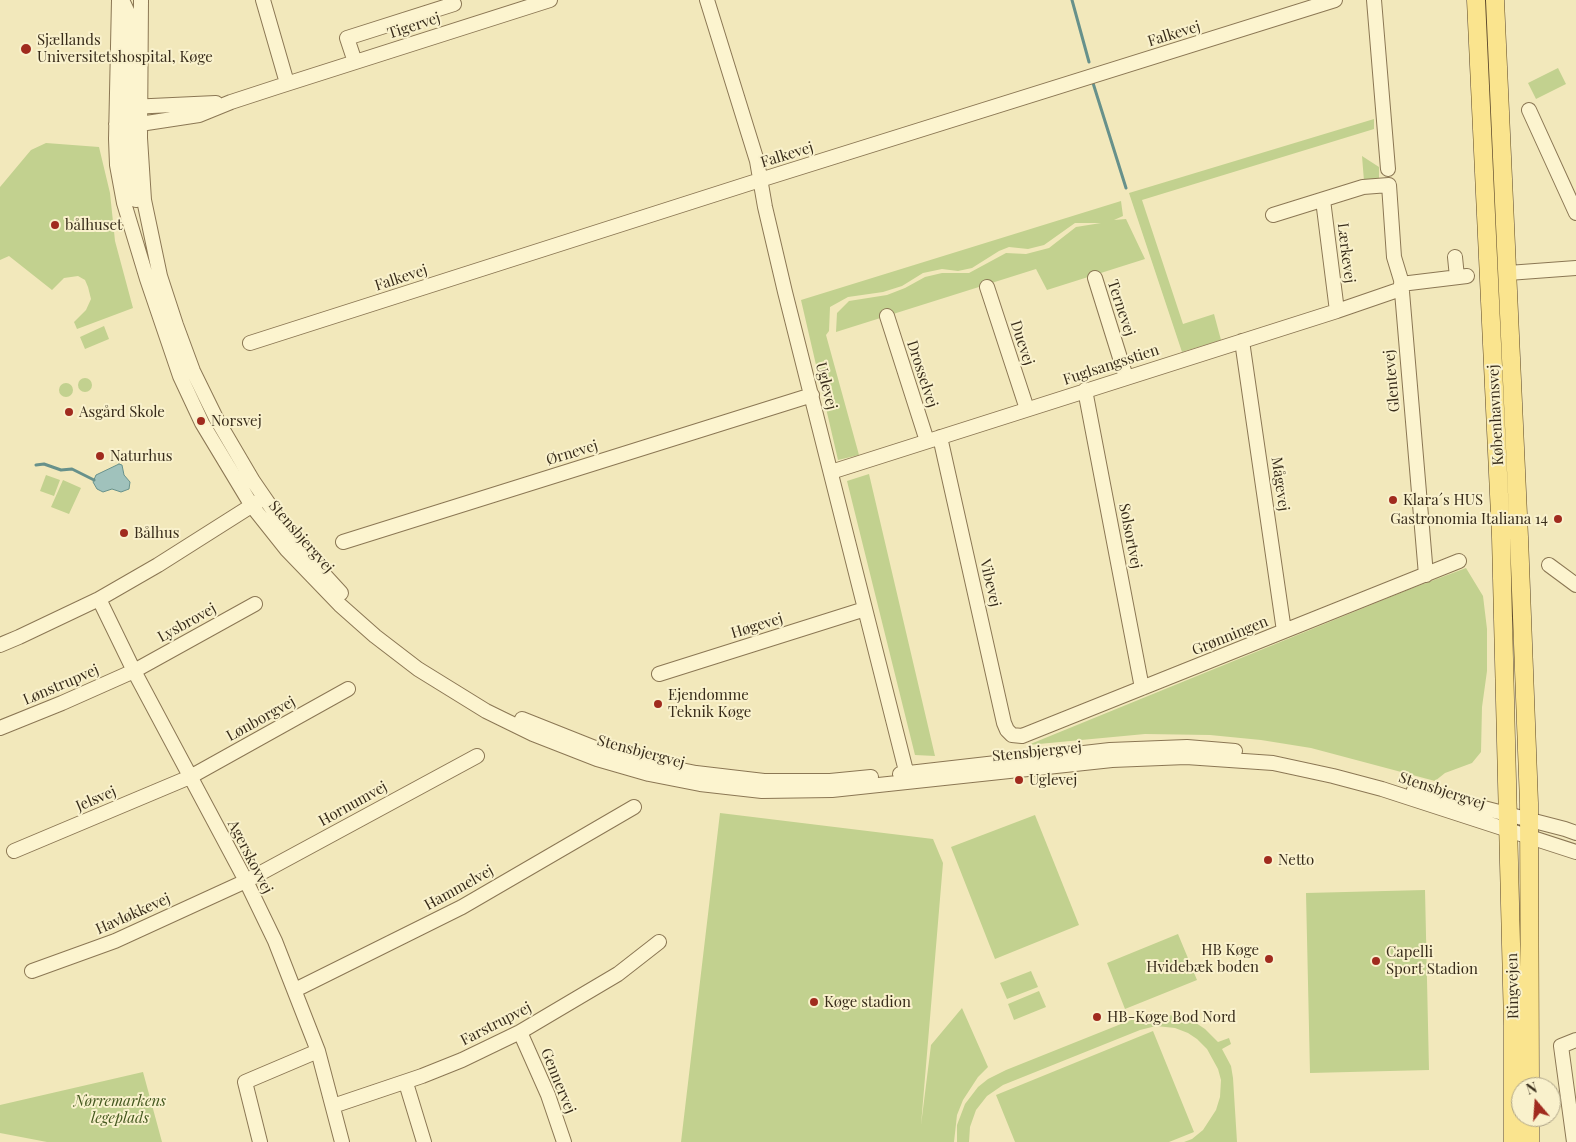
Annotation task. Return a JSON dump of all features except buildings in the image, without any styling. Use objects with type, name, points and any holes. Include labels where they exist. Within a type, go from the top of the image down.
[{"type":"main road","name":"Københavnsvej","points":[[1476,0],[1501,527],[1509,822]]},
{"type":"main road","name":"Københavnsvej","points":[[1495,0],[1519,537],[1529,829]]},
{"type":"main road","name":"Ringvejen","points":[[1509,822],[1513,1015],[1513,1142]]},
{"type":"main road","name":"Ringvejen","points":[[1529,829],[1530,1077]]},
{"type":"main road","points":[[1530,1127],[1530,1142]]},
{"type":"street","name":"Stensbjergvej","points":[[121,0],[128,107],[128,124],[118,165],[124,204],[178,368],[202,423],[252,506],[287,550],[340,606],[374,636],[418,669],[486,711],[533,734],[597,759],[649,774],[700,784],[762,791],[832,790],[907,778]]},
{"type":"street","name":"Stensbjergvej","points":[[141,0],[128,107],[128,124],[140,160],[144,200],[160,276],[193,371],[216,418],[264,498],[297,545],[347,600],[425,663],[490,703],[536,725],[600,750],[652,764],[764,781],[907,778],[1112,760],[1186,757],[1273,763],[1333,776],[1509,822],[1529,829]]},
{"type":"street","points":[[262,0],[287,83]]},
{"type":"street","name":"Tigervej","points":[[128,124],[199,115],[287,83],[550,0]]},
{"type":"street","name":"Uglevej","points":[[706,0],[757,161],[785,292],[907,778]]},
{"type":"street","name":"Falkevej","points":[[250,343],[760,180],[1335,0]]},
{"type":"street","points":[[1374,0],[1388,169]]},
{"type":"street","points":[[355,62],[347,38],[454,4]]},
{"type":"street","name":"Tigervej","points":[[128,107],[231,102]]},
{"type":"street","points":[[1529,110],[1576,213]]},
{"type":"street","name":"Glentevej","points":[[1323,200],[1363,187],[1389,185],[1394,257],[1401,286],[1426,575]]},
{"type":"street","points":[[1273,215],[1323,200]]},
{"type":"street","name":"Lærkevej","points":[[1323,200],[1337,310]]},
{"type":"street","name":"Fuglsangsstien","points":[[831,472],[1337,310],[1401,286],[1462,277],[1454,257]]},
{"type":"street","points":[[1508,273],[1576,268]]},
{"type":"street","name":"Ternevej","points":[[1095,278],[1126,377]]},
{"type":"street","name":"Duevej","points":[[986,287],[1027,409]]},
{"type":"street","name":"Drosselvej","points":[[887,316],[926,441]]},
{"type":"street","name":"Mågevej","points":[[1242,341],[1284,631]]},
{"type":"street","name":"Solsortvej","points":[[1086,390],[1142,688]]},
{"type":"street","name":"Ørnevej","points":[[343,542],[812,395]]},
{"type":"street","name":"Vibevej","points":[[940,437],[1004,723],[1012,735]]},
{"type":"street","points":[[0,645],[99,599],[158,565],[264,498]]},
{"type":"street","name":"Grønningen","points":[[1012,735],[1022,736],[1459,561]]},
{"type":"street","points":[[1549,566],[1576,585]]},
{"type":"street","name":"Agerskovvej","points":[[99,599],[134,671],[246,881],[275,941],[318,1051],[342,1142]]},
{"type":"street","name":"Lysbrovej","points":[[134,671],[255,604]]},
{"type":"street","name":"Høgevej","points":[[659,674],[866,609]]},
{"type":"street","name":"Lønstrupvej","points":[[0,728],[134,671]]},
{"type":"street","name":"Lønborgvej","points":[[190,777],[348,690]]},
{"type":"street","name":"Hornumvej","points":[[246,881],[477,756]]},
{"type":"street","name":"Jelsvej","points":[[14,851],[190,777]]},
{"type":"street","name":"Hammelvej","points":[[294,990],[462,907],[634,806]]},
{"type":"street","points":[[1529,829],[1566,829],[1576,833]]},
{"type":"street","points":[[1529,829],[1576,852]]},
{"type":"street","name":"Havløkkevej","points":[[32,972],[115,941],[246,881]]},
{"type":"street","name":"Farstrupvej","points":[[333,1106],[406,1083],[462,1060],[520,1032],[618,974],[660,942]]},
{"type":"street","name":"Gennervej","points":[[520,1032],[548,1095],[564,1142]]},
{"type":"street","points":[[1574,1142],[1561,1046],[1576,1040]]},
{"type":"street","points":[[260,1142],[245,1082],[318,1051]]},
{"type":"street","points":[[406,1083],[424,1142]]},
{"type":"green space","points":[[1558,68],[1566,84],[1536,99],[1528,83]]},
{"type":"green space","points":[[1374,119],[1374,129],[1142,200],[1183,324],[1214,314],[1221,340],[1182,352],[1129,193]]},
{"type":"green space","points":[[46,143],[99,147],[110,193],[115,241],[133,308],[77,329],[74,322],[86,310],[91,299],[85,280],[78,276],[64,278],[52,290],[9,256],[0,260],[0,187],[31,150]]},
{"type":"green space","points":[[1362,156],[1379,167],[1379,181],[1364,181]]},
{"type":"green space","points":[[1121,201],[1123,216],[1114,220],[1126,219],[1145,259],[1047,290],[1036,269],[836,332],[837,313],[849,301],[887,295],[925,277],[942,273],[969,273],[1006,253],[1026,254],[1049,248],[1076,227],[1101,223],[1075,223],[1044,245],[1028,249],[1009,247],[972,268],[958,271],[942,269],[923,273],[902,286],[883,292],[848,297],[830,307],[829,331],[826,335],[859,455],[838,460],[801,300]]},
{"type":"green space","points":[[104,326],[109,339],[85,349],[80,337]]},
{"type":"green space","points":[[82,378],[88,378],[92,385],[88,392],[82,392],[78,388],[78,382]]},
{"type":"green space","points":[[63,383],[69,383],[73,390],[69,397],[63,397],[59,393],[59,387]]},
{"type":"green space","points":[[869,474],[935,756],[915,755],[847,481]]},
{"type":"green space","points":[[46,475],[60,480],[54,496],[40,491]]},
{"type":"green space","points":[[63,480],[81,488],[69,514],[51,507]]},
{"type":"green space","points":[[1466,568],[1483,596],[1487,629],[1487,671],[1482,707],[1481,752],[1472,763],[1445,773],[1435,781],[1311,748],[1261,740],[1210,735],[1145,734],[1028,745],[1410,589]]},
{"type":"green space","name":"Køge stadion","points":[[720,813],[933,839],[943,863],[921,1125],[931,1045],[962,1008],[988,1067],[978,1077],[963,1100],[957,1115],[954,1142],[681,1142]]},
{"type":"green space","points":[[1035,815],[1079,925],[995,959],[951,847]]},
{"type":"green space","points":[[1425,890],[1429,1070],[1310,1073],[1306,893]]},
{"type":"green space","points":[[1178,934],[1197,980],[1125,1009],[1107,963]]},
{"type":"green space","points":[[1031,971],[1038,987],[1007,999],[1000,983]]},
{"type":"green space","points":[[1039,991],[1046,1007],[1014,1020],[1008,1004]]},
{"type":"green space","points":[[1155,1014],[1177,1016],[1193,1021],[1205,1029],[1218,1042],[1229,1038],[1231,1044],[1222,1049],[1231,1066],[1233,1078],[1237,1142],[1184,1142],[1192,1139],[1203,1130],[1216,1110],[1220,1097],[1221,1080],[1218,1069],[1207,1049],[1197,1039],[1175,1028],[1156,1026],[1140,1030],[1003,1085],[987,1096],[976,1110],[970,1127],[969,1142],[957,1142],[957,1125],[965,1104],[978,1087],[988,1079],[1136,1018]]},
{"type":"green space","points":[[1153,1031],[1194,1132],[1169,1142],[1015,1142],[996,1095]]},
{"type":"green space","name":"Nørremarkens legeplads","points":[[143,1072],[162,1142],[47,1142],[0,1133],[0,1105]]},
{"type":"water","points":[[119,464],[122,465],[124,475],[130,482],[129,489],[121,492],[112,489],[103,492],[97,489],[93,482],[96,475]]},
{"type":"waterway","points":[[1072,0],[1089,62]]},
{"type":"waterway","points":[[1093,83],[1126,188]]},
{"type":"waterway","points":[[36,465],[44,464],[61,470],[72,469],[94,480]]},
{"type":"place","name":"Sjællands Universitetshospital, Køge","points":[[26,49]]},
{"type":"place","name":"bålhuset","points":[[55,225]]},
{"type":"place","name":"Asgård Skole","points":[[69,412]]},
{"type":"place","name":"Norsvej","points":[[201,421]]},
{"type":"place","name":"Naturhus","points":[[100,456]]},
{"type":"place","name":"Klara´s HUS","points":[[1393,500]]},
{"type":"place","name":"Gastronomia Italiana 14","points":[[1558,519]]},
{"type":"place","name":"Bålhus","points":[[124,533]]},
{"type":"place","name":"Ejendomme Teknik Køge","points":[[658,704]]},
{"type":"place","name":"Uglevej","points":[[1019,780]]},
{"type":"place","name":"Netto","points":[[1268,860]]},
{"type":"place","name":"HB Køge Hvidebæk boden","points":[[1269,959]]},
{"type":"place","name":"Capelli Sport Stadion","points":[[1376,961]]},
{"type":"place","name":"Køge stadion","points":[[814,1002]]},
{"type":"place","name":"HB-Køge Bod Nord","points":[[1097,1017]]}]
